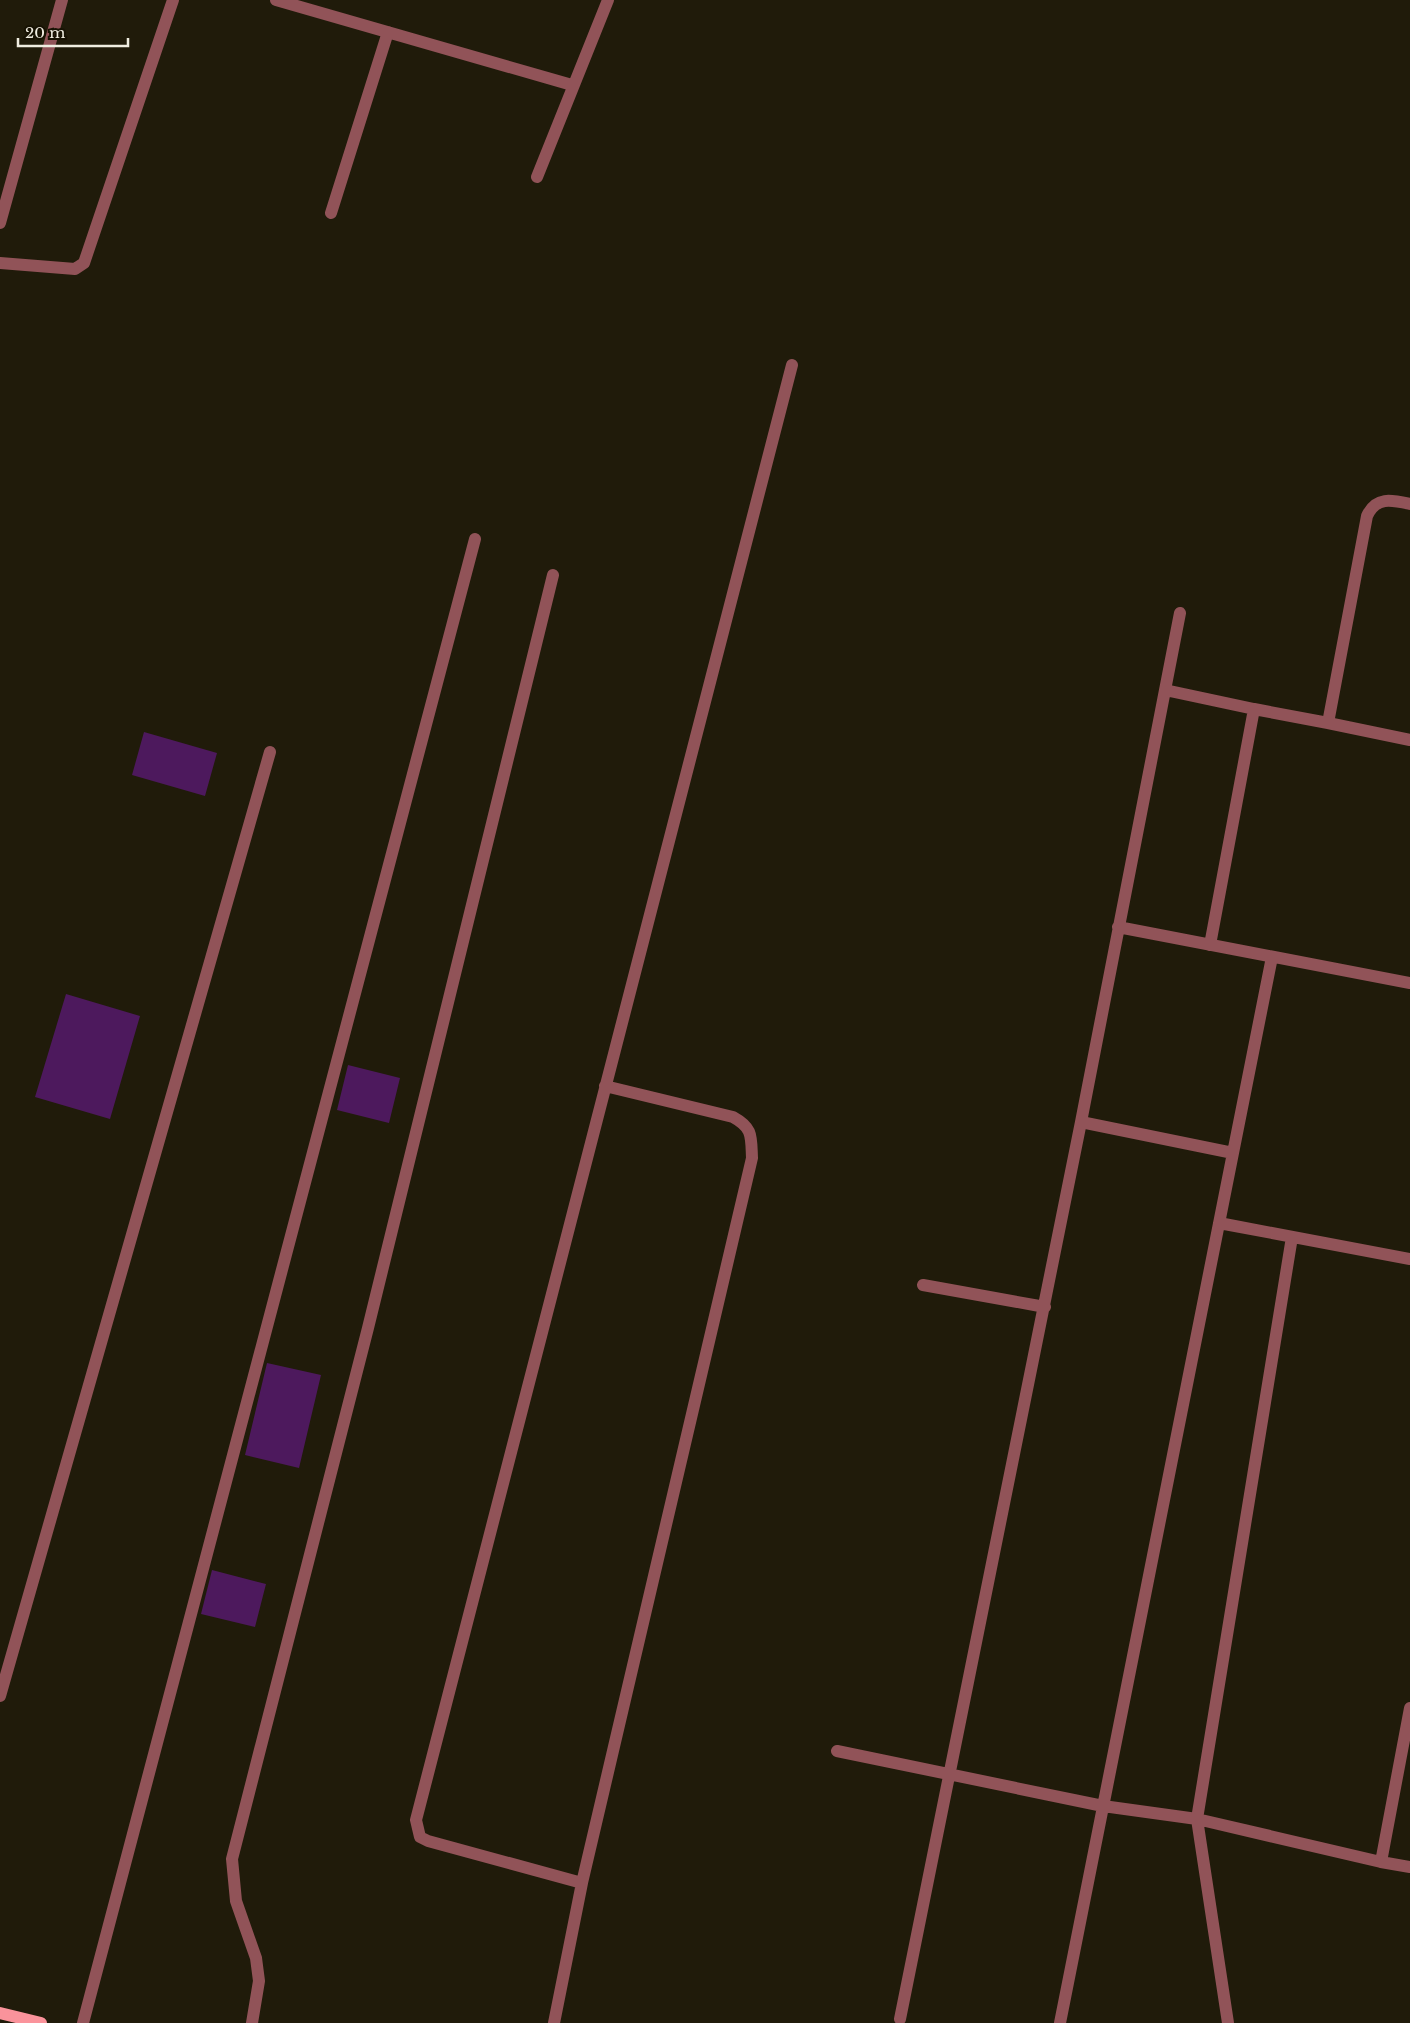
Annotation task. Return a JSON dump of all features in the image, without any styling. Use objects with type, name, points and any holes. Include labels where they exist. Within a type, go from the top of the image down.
[{"type":"main road","points":[[0,2013],[41,2023]]},
{"type":"street","points":[[0,223],[62,0]]},
{"type":"street","points":[[0,263],[75,269],[84,263],[173,0]]},
{"type":"street","points":[[276,0],[572,85]]},
{"type":"street","points":[[537,177],[572,85],[608,0]]},
{"type":"street","points":[[331,213],[388,32]]},
{"type":"street","points":[[582,1883],[428,1841],[420,1837],[416,1820],[792,365]]},
{"type":"street","points":[[1328,723],[1367,516],[1370,508],[1378,502],[1393,500],[1410,504]]},
{"type":"street","points":[[83,2023],[475,539]]},
{"type":"street","points":[[252,2023],[259,1981],[256,1958],[236,1901],[232,1858],[366,1338],[553,575]]},
{"type":"street","points":[[900,2019],[1082,1122],[1118,927],[1180,613]]},
{"type":"street","points":[[1164,690],[1410,740]]},
{"type":"street","points":[[1210,945],[1254,709]]},
{"type":"street","points":[[0,1696],[270,752]]},
{"type":"street","points":[[1118,927],[1410,984]]},
{"type":"street","points":[[1060,2023],[1272,957]]},
{"type":"street","points":[[554,2023],[582,1883],[752,1158],[751,1137],[746,1124],[733,1117],[605,1086]]},
{"type":"street","points":[[1082,1122],[1233,1153]]},
{"type":"street","points":[[1219,1223],[1410,1258]]},
{"type":"street","points":[[1228,2023],[1197,1819],[1292,1237]]},
{"type":"street","points":[[923,1285],[1045,1307]]},
{"type":"street","points":[[1381,1862],[1410,1708]]},
{"type":"street","points":[[837,1751],[1103,1806],[1197,1819],[1410,1867]]},
{"type":"building","points":[[144,732],[217,753],[205,796],[132,775]]},
{"type":"building","points":[[66,994],[140,1016],[110,1119],[35,1097]]},
{"type":"building","points":[[348,1065],[400,1078],[389,1123],[337,1110]]},
{"type":"building","points":[[267,1363],[321,1375],[299,1468],[245,1455]]},
{"type":"building","points":[[212,1570],[266,1584],[255,1627],[201,1614]]}]
